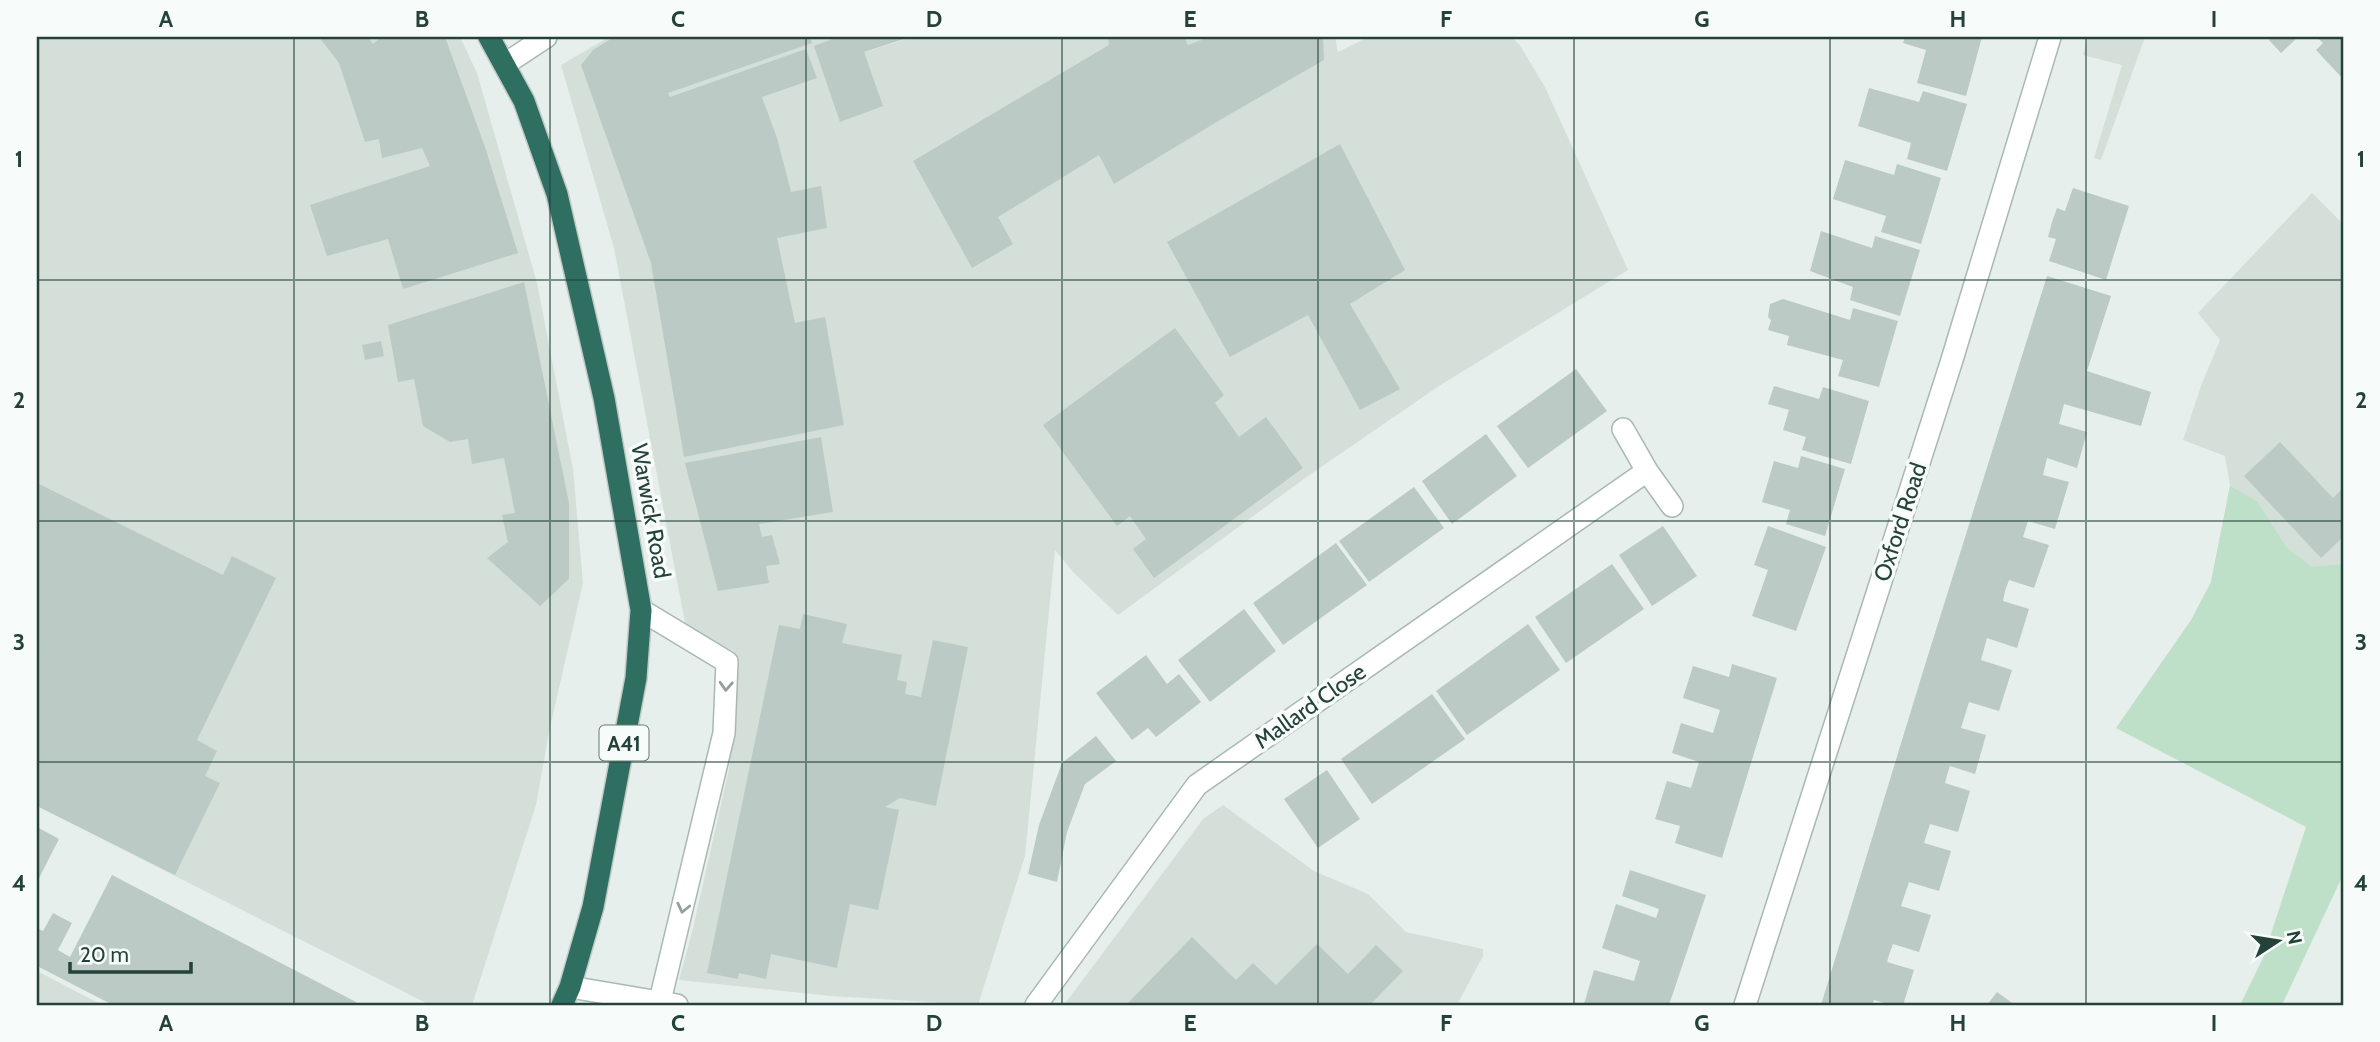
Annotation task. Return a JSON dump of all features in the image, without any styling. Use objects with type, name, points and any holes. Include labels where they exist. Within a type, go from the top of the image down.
[{"type":"highway","name":"Warwick Road","points":[[489,37],[524,101],[557,194],[615,450],[641,610],[636,678],[593,908],[566,996]]},
{"type":"street","points":[[505,64],[546,37]]},
{"type":"street","name":"Oxford Road","points":[[1745,1005],[1951,363],[2050,37]]},
{"type":"street","points":[[1623,429],[1647,471],[1672,506]]},
{"type":"street","name":"Mallard Close","points":[[1036,1005],[1197,785],[1647,471]]},
{"type":"street","points":[[566,996],[666,1004],[724,733],[727,662],[641,610]]},
{"type":"shaded area","points":[[37,37],[460,37],[477,73],[537,283],[573,469],[583,583],[549,732],[536,805],[472,1005],[430,1005],[37,806]]},
{"type":"shaded area","points":[[609,37],[860,37],[865,52],[912,37],[1335,37],[1338,52],[1368,37],[1511,37],[1519,44],[1545,87],[1628,270],[1439,386],[1308,476],[1118,615],[1073,572],[1055,550],[1025,856],[978,1005],[831,996],[679,980],[729,769],[734,651],[686,628],[614,248],[561,65]]},
{"type":"shaded area","points":[[2088,37],[2145,37],[2101,160],[2094,158],[2122,65],[2083,55]]},
{"type":"shaded area","points":[[2312,193],[2343,224],[2343,585],[2211,582],[2230,486],[2225,456],[2183,440],[2220,340],[2198,313]]},
{"type":"shaded area","points":[[1223,805],[1314,871],[1368,894],[1406,932],[1483,949],[1483,956],[1457,1005],[1064,1005],[1203,819]]},
{"type":"shaded area","points":[[37,971],[102,1005],[37,1005]]},
{"type":"green space","points":[[2230,486],[2257,501],[2286,547],[2312,567],[2343,564],[2343,875],[2282,1005],[2240,1005],[2263,958],[2306,827],[2116,728],[2191,620],[2211,582]]},
{"type":"building","points":[[319,37],[368,37],[373,44],[381,37],[445,37],[485,147],[518,253],[403,289],[388,239],[327,256],[310,205],[430,166],[422,148],[382,158],[379,139],[365,142],[339,63]]},
{"type":"building","points":[[614,37],[810,37],[812,43],[668,93],[670,97],[806,49],[817,78],[762,97],[777,138],[791,192],[821,186],[827,228],[777,238],[795,323],[825,317],[844,425],[684,457],[651,263],[581,65],[593,50]]},
{"type":"building","points":[[838,37],[910,37],[864,52],[883,106],[840,122],[814,46]]},
{"type":"building","points":[[1108,37],[1184,37],[1188,45],[1210,37],[1323,37],[1324,60],[1114,184],[1099,155],[998,217],[1013,244],[972,268],[913,161],[1109,45]]},
{"type":"building","points":[[1905,37],[1982,37],[1966,96],[1917,83],[1926,50],[1903,43]]},
{"type":"building","points":[[2273,37],[2298,37],[2281,53],[2269,40]]},
{"type":"building","points":[[2317,37],[2343,37],[2343,79],[2316,50],[2323,43]]},
{"type":"building","points":[[1869,88],[1919,102],[1923,91],[1967,104],[1947,171],[1907,159],[1911,143],[1858,126]]},
{"type":"building","points":[[1340,144],[1405,270],[1350,304],[1400,389],[1360,410],[1308,315],[1230,357],[1167,242]]},
{"type":"building","points":[[1845,160],[1894,175],[1897,164],[1941,178],[1921,244],[1881,232],[1886,216],[1833,199]]},
{"type":"building","points":[[2073,188],[2129,206],[2106,280],[2049,261],[2056,239],[2048,237],[2052,222],[2057,208],[2065,211]]},
{"type":"building","points":[[1821,231],[1872,248],[1875,236],[1920,250],[1900,316],[1850,300],[1853,287],[1810,271]]},
{"type":"building","points":[[2047,276],[2111,296],[2087,371],[2151,392],[2141,426],[2064,404],[2059,424],[2087,432],[2077,468],[2047,458],[2043,475],[2069,482],[2055,529],[2028,521],[2023,537],[2049,545],[2034,588],[2009,580],[2005,591],[2003,601],[2029,609],[2017,648],[1987,638],[1981,660],[2012,670],[1999,711],[1969,702],[1961,728],[1986,735],[1975,774],[1950,766],[1947,775],[1945,783],[1970,791],[1958,832],[1930,824],[1924,843],[1951,851],[1939,891],[1909,882],[1901,906],[1931,915],[1919,952],[1893,944],[1889,955],[1887,962],[1914,970],[1903,1005],[1874,1000],[1872,1005],[1821,1005],[1925,665]]},
{"type":"building","points":[[524,282],[569,503],[569,579],[540,606],[487,558],[508,542],[502,515],[515,513],[504,458],[472,464],[468,439],[450,442],[423,426],[414,379],[398,382],[388,325]]},
{"type":"building","points":[[1783,299],[1850,320],[1853,308],[1898,321],[1879,387],[1838,376],[1843,360],[1787,345],[1789,336],[1768,330],[1771,320],[1768,317],[1770,304]]},
{"type":"building","points":[[1175,328],[1224,395],[1215,403],[1239,437],[1266,417],[1303,468],[1154,578],[1133,549],[1146,539],[1130,516],[1117,526],[1043,425]]},
{"type":"building","points":[[381,341],[384,356],[365,360],[362,345]]},
{"type":"building","points":[[1576,369],[1607,411],[1528,468],[1497,426]]},
{"type":"building","points":[[1774,386],[1819,399],[1823,387],[1869,401],[1851,464],[1802,450],[1806,437],[1783,430],[1789,410],[1768,404]]},
{"type":"building","points":[[1486,434],[1517,476],[1452,524],[1422,481]]},
{"type":"building","points":[[821,437],[833,512],[759,524],[762,537],[772,535],[780,564],[766,566],[769,583],[718,591],[685,463]]},
{"type":"building","points":[[2280,442],[2333,498],[2343,488],[2343,537],[2321,558],[2244,476]]},
{"type":"building","points":[[1801,456],[1845,469],[1825,536],[1786,524],[1790,510],[1762,502],[1774,461],[1798,468]]},
{"type":"building","points":[[37,483],[223,575],[232,556],[276,578],[197,740],[217,751],[205,776],[220,783],[175,875],[37,806]]},
{"type":"building","points":[[1414,487],[1444,528],[1369,582],[1339,541]]},
{"type":"building","points":[[1663,526],[1697,576],[1652,606],[1619,555]]},
{"type":"building","points":[[1768,526],[1826,547],[1796,631],[1752,616],[1768,570],[1754,565]]},
{"type":"building","points":[[1336,543],[1367,585],[1283,645],[1253,603]]},
{"type":"building","points":[[1612,564],[1644,609],[1566,663],[1535,617]]},
{"type":"building","points":[[1244,609],[1276,651],[1210,702],[1178,660]]},
{"type":"building","points":[[803,614],[847,624],[842,643],[902,655],[897,680],[907,682],[905,694],[921,697],[933,640],[968,647],[936,806],[900,798],[885,807],[899,810],[878,910],[850,904],[837,968],[771,954],[766,979],[739,973],[738,979],[707,973],[779,625],[800,629]]},
{"type":"building","points":[[1528,624],[1560,670],[1467,735],[1436,691]]},
{"type":"building","points":[[1146,655],[1167,684],[1179,674],[1201,702],[1156,737],[1148,728],[1132,740],[1096,693]]},
{"type":"building","points":[[1732,664],[1777,678],[1722,858],[1675,843],[1680,826],[1655,819],[1667,781],[1691,788],[1699,762],[1672,753],[1681,723],[1713,733],[1720,710],[1683,698],[1693,666],[1729,677]]},
{"type":"building","points":[[1432,694],[1465,739],[1372,804],[1341,759]]},
{"type":"building","points":[[1096,736],[1116,761],[1085,784],[1067,832],[1057,882],[1028,874],[1039,825],[1062,763]]},
{"type":"building","points":[[1327,770],[1360,819],[1318,848],[1284,799]]},
{"type":"building","points":[[37,827],[59,839],[37,882]]},
{"type":"building","points":[[1630,870],[1706,895],[1669,1005],[1584,1004],[1594,970],[1634,981],[1640,961],[1602,948],[1616,904],[1656,918],[1659,909],[1622,896]]},
{"type":"building","points":[[112,875],[356,1002],[354,1005],[113,1005],[37,966],[37,928],[43,931],[53,913],[72,923],[58,950],[70,957]]},
{"type":"building","points":[[1192,937],[1236,980],[1253,963],[1276,985],[1317,944],[1348,974],[1376,945],[1403,971],[1370,1005],[1126,1005]]},
{"type":"building","points":[[1997,992],[2015,1005],[1987,1005]]}]
